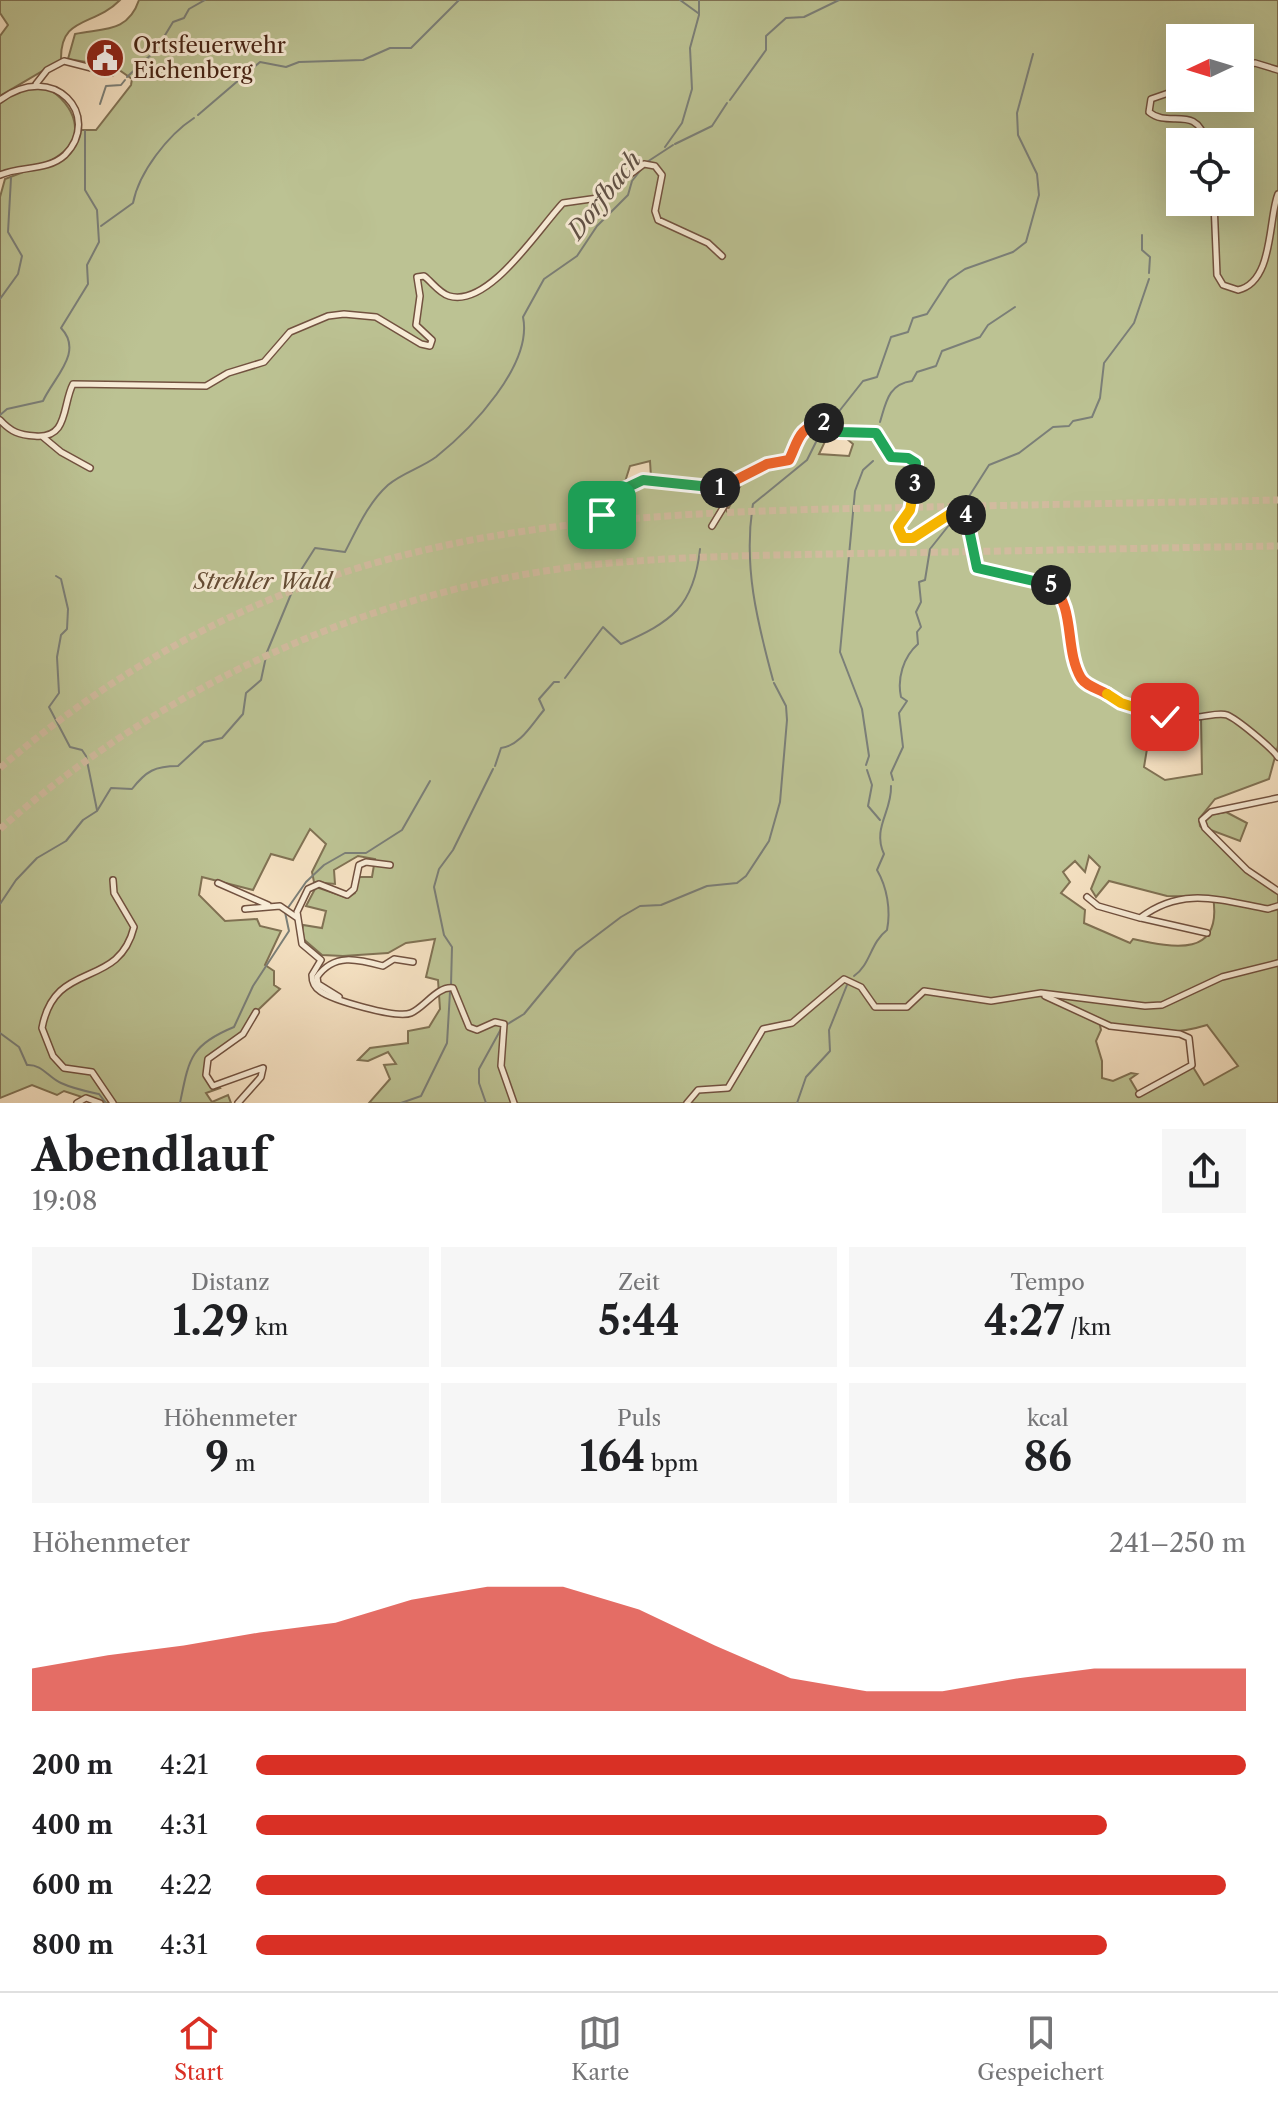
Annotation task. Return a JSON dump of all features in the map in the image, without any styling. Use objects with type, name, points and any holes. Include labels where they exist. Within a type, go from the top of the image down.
[{"type":"street","points":[[36,84],[47,70],[64,61],[111,73]]},
{"type":"street","points":[[1254,63],[1278,70]]},
{"type":"street","points":[[0,100],[19,87],[36,84],[54,88],[71,103],[77,123],[74,139],[57,161],[0,175]]},
{"type":"street","points":[[1166,94],[1151,99],[1149,112],[1156,117],[1195,122],[1198,128]]},
{"type":"street","points":[[0,420],[17,434],[43,437],[55,432],[64,419],[73,384],[101,387],[206,386],[228,373],[264,362],[290,332],[328,316],[353,313],[376,317],[423,345],[430,346],[432,340],[416,325],[420,296],[417,277],[424,276],[449,296],[470,295],[500,275],[566,201],[598,198],[632,169],[646,164],[658,169],[663,179],[655,211],[658,220],[708,243],[722,256]]},
{"type":"street","points":[[1215,216],[1217,275],[1226,287],[1242,289],[1254,280],[1268,248],[1278,194]]},
{"type":"street","points":[[589,511],[601,516],[626,488],[643,480],[723,488],[770,463],[789,460],[796,439],[820,423],[843,432],[876,433],[891,457],[911,459],[917,467],[912,506],[898,527],[900,536],[913,538],[948,514],[962,512],[969,520],[977,568],[1011,574],[1022,580],[1047,582],[1055,589],[1068,612],[1067,634],[1085,683],[1121,703],[1158,715],[1188,718],[1223,714],[1267,743],[1278,757]]},
{"type":"street","points":[[43,437],[61,452],[90,468]]},
{"type":"street","points":[[712,526],[741,479]]},
{"type":"street","points":[[1278,798],[1211,812],[1204,816],[1202,822],[1247,870],[1278,891]]},
{"type":"street","points":[[390,865],[366,862],[359,865],[354,889],[347,895],[319,884],[312,886],[297,918],[302,944],[321,960],[312,975],[313,984],[322,993],[343,1000],[392,1013],[409,1014],[451,987],[469,1027],[480,1030],[501,1021],[506,1031],[501,1066],[514,1103]]},
{"type":"street","points":[[113,880],[114,893],[134,927],[130,940],[110,965],[68,981],[54,994],[42,1028],[53,1056],[64,1068],[92,1072],[113,1103]]},
{"type":"street","points":[[218,883],[286,909],[297,918]]},
{"type":"street","points":[[1087,897],[1098,906],[1207,933]]},
{"type":"street","points":[[1140,918],[1171,900],[1208,899],[1268,909],[1278,906]]},
{"type":"street","points":[[245,909],[270,905]]},
{"type":"street","points":[[343,1000],[318,984],[317,977],[330,962],[342,959],[383,966],[394,959],[413,962]]},
{"type":"street","points":[[687,1103],[698,1090],[728,1088],[763,1029],[792,1023],[844,979],[861,987],[875,1007],[907,1007],[924,991],[991,1001],[1041,993],[1154,1006],[1222,977],[1278,963]]},
{"type":"street","points":[[1041,993],[1110,1026],[1180,1034],[1189,1038],[1192,1065],[1139,1094]]},
{"type":"street","points":[[238,1103],[261,1077],[263,1068],[213,1086],[206,1075],[206,1067],[208,1059],[243,1034],[256,1012]]},
{"type":"street","points":[[77,1103],[86,1098],[100,1103]]},
{"type":"green space","points":[[0,0],[120,0],[72,28],[62,46],[61,60],[0,96],[0,36],[8,25],[0,13]]},
{"type":"green space","name":"Strehler Wald","points":[[139,0],[1278,0],[1278,746],[1269,779],[1215,799],[1199,819],[1200,826],[1236,863],[1278,889],[1278,961],[1221,979],[1278,965],[1278,1103],[369,1103],[390,1079],[384,1065],[396,1064],[388,1052],[368,1061],[358,1060],[370,1048],[408,1043],[408,1031],[429,1027],[440,1009],[438,980],[426,977],[435,939],[406,943],[388,953],[343,956],[322,955],[301,937],[303,925],[322,928],[326,911],[306,906],[316,887],[348,898],[355,893],[357,877],[372,877],[375,859],[358,856],[334,870],[335,884],[314,882],[312,872],[326,844],[310,829],[293,860],[271,854],[253,890],[202,877],[199,895],[225,921],[257,919],[260,926],[281,931],[265,965],[274,971],[274,985],[280,989],[256,1012],[243,1034],[208,1059],[206,1074],[220,1088],[206,1093],[212,1102],[228,1095],[231,1103],[100,1103],[64,1091],[57,1095],[32,1085],[0,1098],[0,197],[5,179],[68,155],[81,130],[96,130],[131,85],[132,79],[115,67],[117,54],[98,48],[86,62],[68,59],[75,34],[113,27],[128,18]],"holes":[[[830,422],[846,430],[846,438],[853,444],[849,456],[819,454],[831,429],[821,424],[809,427],[798,444],[795,458],[765,466],[744,479],[727,511],[725,507],[736,485],[720,488],[660,483],[637,487],[617,501],[595,525],[574,509],[572,492],[592,488],[615,493],[624,485],[630,466],[650,461],[651,477],[722,487],[762,465],[791,456],[804,430],[813,423]],[[1165,689],[1175,717],[1201,717],[1202,774],[1165,780],[1144,767],[1151,725],[1128,705]],[[1089,856],[1100,867],[1091,889],[1096,897],[1109,881],[1167,896],[1213,897],[1214,917],[1210,931],[1203,939],[1179,946],[1133,939],[1130,943],[1084,923],[1085,910],[1061,893],[1070,882],[1063,872],[1075,861],[1085,872]],[[1099,1021],[1153,1032],[1207,1025],[1238,1066],[1204,1085],[1193,1067],[1140,1096],[1130,1079],[1137,1074],[1131,1073],[1113,1081],[1102,1078],[1102,1061],[1096,1041],[1101,1030]]]},
{"type":"green space","points":[[47,88],[71,112],[75,131],[72,141],[66,150],[49,161],[0,172],[0,102],[20,89]]},
{"type":"green space","points":[[1226,812],[1247,823],[1240,841],[1208,829],[1205,822],[1208,815]]},
{"type":"waterway","points":[[127,77],[156,50],[173,22],[184,18],[189,9],[205,0]]},
{"type":"waterway","points":[[198,115],[260,62],[286,67],[299,62],[363,60],[390,48],[411,48],[459,0]]},
{"type":"waterway","points":[[680,0],[698,13]]},
{"type":"waterway","points":[[665,147],[682,123],[692,89],[690,48],[699,15],[699,0]]},
{"type":"waterway","name":"Dorfbach","points":[[730,100],[766,50],[766,36],[786,18],[804,17],[839,0]]},
{"type":"waterway","points":[[825,418],[833,419],[863,381],[877,377],[891,337],[908,332],[913,318],[927,314],[949,280],[965,269],[1013,252],[1026,242],[1039,195],[1037,174],[1018,135],[1017,113],[1033,54]]},
{"type":"waterway","points":[[100,104],[106,86],[121,85],[125,80]]},
{"type":"waterway","name":"Dorfbach","points":[[675,144],[712,126],[727,103]]},
{"type":"waterway","points":[[101,226],[133,203],[141,179],[156,155],[174,134],[194,118]]},
{"type":"waterway","points":[[0,415],[7,409],[43,401],[68,355],[67,337],[61,328],[88,284],[87,265],[99,242],[97,210],[85,190],[85,131]]},
{"type":"waterway","name":"Dorfbach","points":[[647,162],[673,145]]},
{"type":"waterway","name":"Dorfbach","points":[[0,904],[16,880],[37,858],[66,841],[83,820],[97,811],[111,788],[132,789],[152,771],[178,766],[204,742],[222,738],[243,714],[246,693],[261,680],[267,652],[301,570],[315,548],[345,552],[381,492],[393,481],[436,457],[482,413],[519,355],[524,336],[523,317],[544,279],[577,256],[597,226],[628,195],[632,181],[643,167]]},
{"type":"waterway","points":[[0,299],[18,274],[22,256],[8,232],[11,178]]},
{"type":"waterway","points":[[1142,235],[1142,250],[1150,257],[1149,273]]},
{"type":"waterway","points":[[961,509],[989,465],[1019,453],[1053,427],[1069,426],[1073,421],[1092,417],[1100,398],[1104,363],[1134,323],[1149,279]]},
{"type":"waterway","points":[[880,422],[893,390],[912,381],[917,372],[936,366],[942,351],[980,337],[988,325],[1015,307]]},
{"type":"waterway","points":[[773,680],[753,593],[750,549],[753,504],[807,460],[823,428]]},
{"type":"waterway","points":[[866,765],[869,756],[862,709],[840,652],[855,491],[863,470],[873,461]]},
{"type":"waterway","points":[[893,780],[891,773],[903,747],[899,713],[907,701],[901,697],[901,676],[908,655],[918,644],[917,632],[921,627],[916,612],[921,602],[919,582],[925,580],[930,549],[957,515]]},
{"type":"waterway","points":[[565,678],[603,627],[621,644],[654,628],[677,610],[692,585],[700,549]]},
{"type":"waterway","points":[[56,576],[61,579],[68,609],[67,629],[61,635],[57,657],[59,693],[49,707],[70,747],[82,750],[86,756],[97,810]]},
{"type":"waterway","points":[[495,766],[501,748],[525,734],[544,710],[539,699],[554,682],[559,682]]},
{"type":"waterway","points":[[506,1025],[524,1014],[576,951],[621,917],[640,906],[661,905],[707,886],[737,883],[746,876],[769,841],[780,802],[787,720],[786,706],[774,683]]},
{"type":"waterway","points":[[451,985],[452,947],[444,935],[434,887],[439,869],[453,850],[493,769]]},
{"type":"waterway","points":[[867,770],[872,785],[868,806],[880,820]]},
{"type":"waterway","points":[[180,1103],[194,1055],[208,1040],[234,1027],[253,986],[289,931],[285,912],[306,882],[324,865],[345,853],[366,853],[402,830],[430,781]]},
{"type":"waterway","points":[[854,976],[887,930],[887,899],[877,870],[884,854],[880,836],[891,786]]},
{"type":"waterway","points":[[797,1103],[806,1077],[830,1051],[829,1030],[847,985]]},
{"type":"waterway","points":[[401,1103],[421,1096],[447,1043],[450,992]]},
{"type":"waterway","points":[[486,1103],[479,1083],[479,1069],[501,1029]]},
{"type":"waterway","name":"Dorfbach","points":[[0,1033],[19,1047],[27,1065],[45,1071],[66,1085],[99,1094],[106,1103]]},
{"type":"tunnel","points":[[0,768],[102,690],[205,630],[308,584],[414,552],[523,531],[637,518],[756,511],[1278,500]]},
{"type":"tunnel","points":[[0,829],[64,777],[131,730],[202,688],[275,652],[350,621],[428,596],[508,578],[589,565],[700,557],[1278,546]]},
{"type":"place","name":"Ortsfeuerwehr Eichenberg","points":[[105,58]]},
{"type":"route","points":[[602,515],[626,488],[643,480],[658,479],[726,488],[767,464],[789,460],[796,439],[820,423],[843,432],[873,431],[881,438],[891,457],[911,459],[916,463],[912,506],[898,527],[900,536],[913,538],[953,512],[966,515],[977,568],[990,573],[1011,574],[1022,580],[1047,582],[1055,589],[1068,612],[1067,634],[1078,671],[1085,683],[1121,703],[1165,717]]}]
